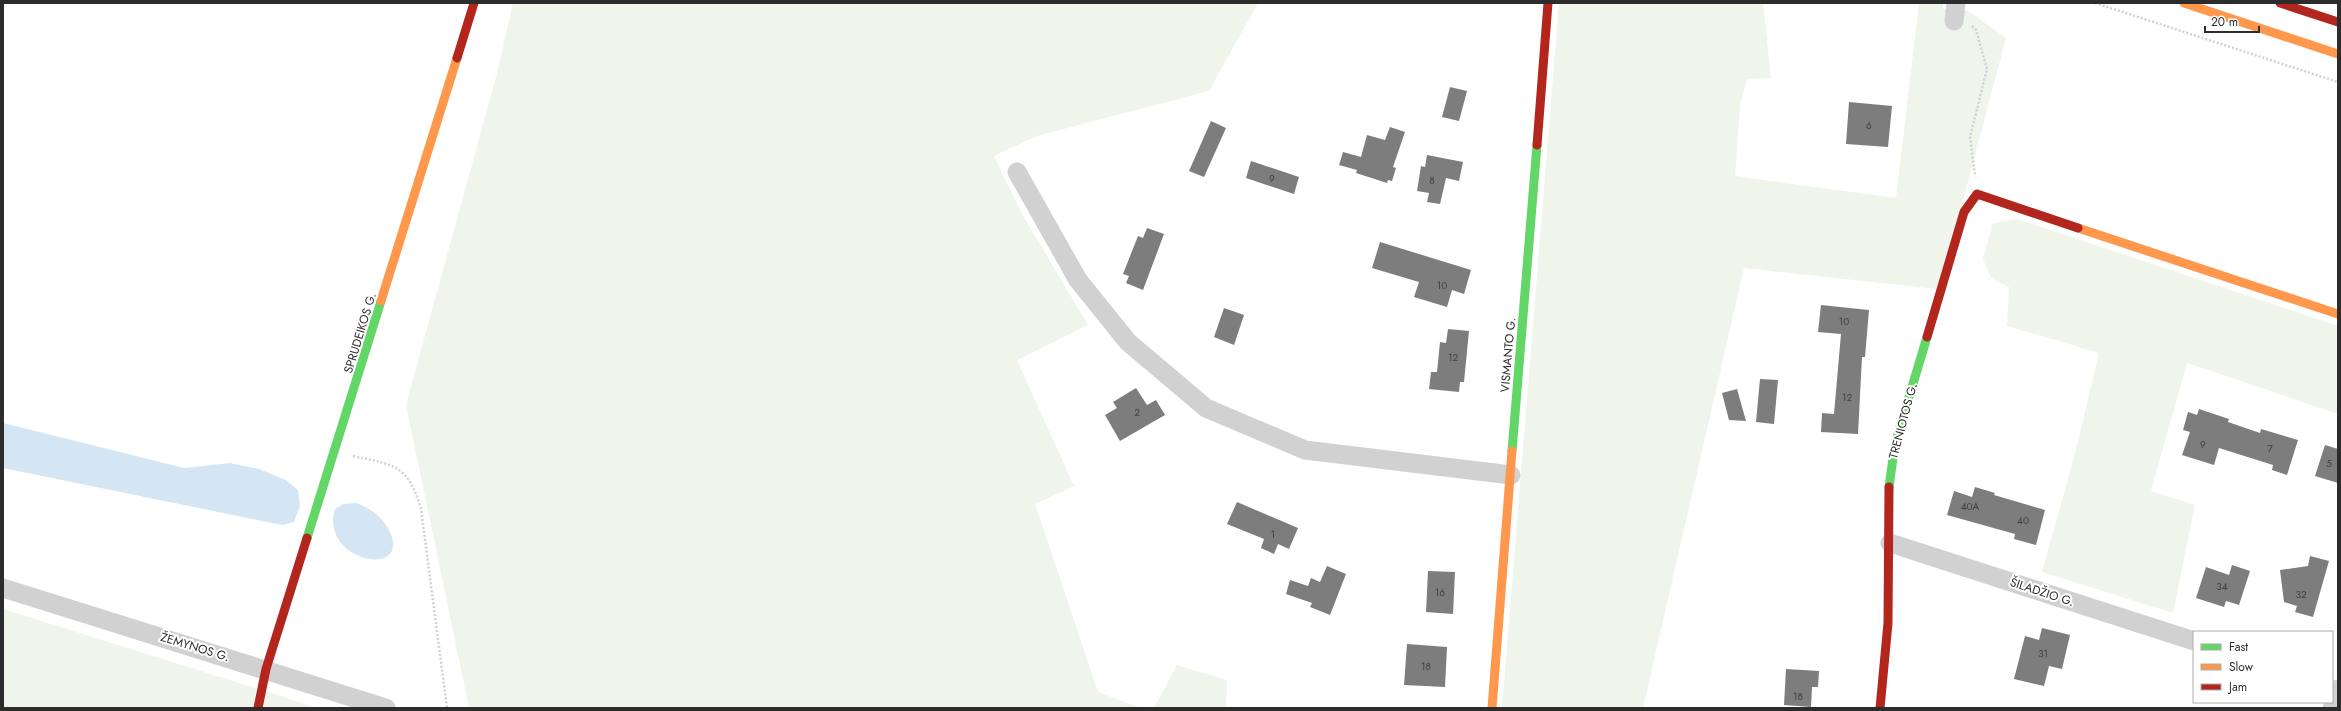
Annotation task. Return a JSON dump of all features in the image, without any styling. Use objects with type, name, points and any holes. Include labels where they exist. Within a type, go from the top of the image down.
[{"type":"street","name":"SPRUDEIKOS G.","points":[[258,708],[266,669],[474,3]]},
{"type":"street","name":"VISMANTO G.","points":[[1492,708],[1548,3]]},
{"type":"street","points":[[2184,3],[2338,54]]},
{"type":"street","points":[[2280,3],[2338,22]]},
{"type":"street","points":[[1018,172],[1078,280],[1128,342],[1206,408],[1305,450],[1511,475]]},
{"type":"street","points":[[1977,194],[2338,314]]},
{"type":"street","name":"TRENIOTOS G.","points":[[1880,708],[1888,623],[1890,544],[1889,484],[1895,444],[1964,212],[1977,194]]},
{"type":"street","name":"ŠILADŽIO G.","points":[[1890,544],[2193,642]]},
{"type":"street","name":"ŽEMYNOS G.","points":[[3,588],[266,669],[386,708]]},
{"type":"street","points":[[2332,708],[2338,688]]},
{"type":"path","points":[[2095,3],[2338,82]]},
{"type":"path","points":[[1955,12],[1976,30],[1987,69],[1970,137],[1977,194]]},
{"type":"path","points":[[335,452],[391,464],[405,474],[415,489],[421,509],[447,708]]},
{"type":"shaded area","points":[[513,3],[1258,3],[1209,91],[1037,136],[994,156],[1022,214],[1088,325],[1017,360],[1074,486],[1035,504],[1098,692],[1141,708],[469,708],[406,405],[497,73]]},
{"type":"shaded area","points":[[1559,3],[1763,3],[1771,78],[1747,79],[1740,105],[1735,176],[1896,198],[1919,3],[1943,3],[1943,9],[1968,11],[2006,38],[1961,208],[1936,289],[1744,268],[1643,708],[1502,708]]},
{"type":"shaded area","points":[[2018,219],[2338,326],[2338,414],[2187,363],[2151,491],[2195,505],[2173,613],[2042,572],[2076,450],[2099,353],[2007,326],[2009,287],[1991,278],[1983,259],[1993,223]]},
{"type":"shaded area","points":[[3,609],[284,697],[316,708],[3,708]]},
{"type":"shaded area","points":[[1177,665],[1227,680],[1226,708],[1154,708]]},
{"type":"water","points":[[3,423],[184,468],[230,463],[259,469],[286,480],[298,490],[300,506],[294,522],[282,525],[3,468]]},
{"type":"water","points":[[356,503],[376,514],[384,522],[390,532],[393,547],[388,556],[378,559],[364,558],[351,552],[340,542],[334,527],[335,509],[343,504]]},
{"type":"building","points":[[1450,87],[1467,91],[1459,121],[1442,117]]},
{"type":"building","points":[[1849,102],[1892,106],[1888,147],[1846,144]]},
{"type":"building","points":[[1211,121],[1226,128],[1204,177],[1189,171]]},
{"type":"building","points":[[1390,127],[1405,132],[1393,167],[1396,168],[1392,181],[1388,180],[1387,183],[1356,173],[1357,170],[1339,165],[1343,152],[1361,157],[1367,135],[1385,140]]},
{"type":"building","points":[[1427,155],[1463,162],[1459,181],[1446,178],[1440,204],[1427,202],[1429,193],[1417,191],[1421,166],[1425,167]]},
{"type":"building","points":[[1251,161],[1299,177],[1294,194],[1246,178]]},
{"type":"building","points":[[1147,228],[1164,234],[1143,290],[1126,283],[1129,276],[1123,274],[1138,236],[1143,238]]},
{"type":"building","points":[[1380,242],[1471,270],[1464,294],[1452,290],[1447,307],[1414,297],[1419,282],[1372,268]]},
{"type":"building","points":[[1821,305],[1869,310],[1865,357],[1862,357],[1858,434],[1821,432],[1822,413],[1834,414],[1841,334],[1818,332]]},
{"type":"building","points":[[1224,308],[1244,315],[1234,345],[1214,337]]},
{"type":"building","points":[[1448,329],[1469,331],[1464,382],[1460,382],[1459,392],[1429,389],[1431,372],[1437,372],[1440,342],[1446,343]]},
{"type":"building","points":[[1760,379],[1778,380],[1774,424],[1756,422]]},
{"type":"building","points":[[1136,388],[1147,405],[1156,400],[1165,415],[1120,441],[1105,415],[1117,408],[1113,402]]},
{"type":"building","points":[[1737,389],[1746,421],[1729,420],[1722,393]]},
{"type":"building","points":[[2199,409],[2229,419],[2228,422],[2260,433],[2261,429],[2298,440],[2287,475],[2272,470],[2273,465],[2219,448],[2214,465],[2182,455],[2190,432],[2183,430],[2188,412],[2197,415]]},
{"type":"building","points":[[2325,445],[2338,449],[2338,483],[2315,476]]},
{"type":"building","points":[[1975,487],[1995,493],[1994,495],[2045,510],[2036,545],[2014,539],[2015,534],[1947,515],[1954,491],[1972,497]]},
{"type":"building","points":[[1237,502],[1298,528],[1289,549],[1278,544],[1274,554],[1261,548],[1264,539],[1227,524]]},
{"type":"building","points":[[2310,556],[2329,561],[2313,617],[2295,612],[2297,606],[2284,602],[2280,570],[2308,566]]},
{"type":"building","points":[[2232,565],[2250,571],[2239,605],[2226,601],[2224,607],[2196,598],[2206,567],[2229,575]]},
{"type":"building","points":[[1327,566],[1346,574],[1330,615],[1310,607],[1312,603],[1286,594],[1290,580],[1308,586],[1311,578],[1320,582]]},
{"type":"building","points":[[1428,571],[1455,572],[1453,614],[1426,612]]},
{"type":"building","points":[[2042,628],[2070,635],[2062,669],[2049,666],[2044,686],[2014,679],[2025,636],[2039,640]]},
{"type":"building","points":[[1407,644],[1447,647],[1445,687],[1404,685]]},
{"type":"building","points":[[1786,669],[1819,671],[1818,687],[1812,687],[1811,707],[1784,705]]},
{"type":"traffic: fast","points":[[1512,451],[1537,145]]},
{"type":"traffic: fast","points":[[307,538],[381,301]]},
{"type":"traffic: fast","points":[[1889,487],[1895,444],[1927,337]]},
{"type":"traffic: slow","points":[[2184,3],[2338,54]]},
{"type":"traffic: slow","points":[[381,301],[457,58]]},
{"type":"traffic: slow","points":[[2078,228],[2338,314]]},
{"type":"traffic: slow","points":[[1492,708],[1512,451]]},
{"type":"traffic: jam","points":[[457,58],[474,3]]},
{"type":"traffic: jam","points":[[1537,145],[1548,3]]},
{"type":"traffic: jam","points":[[2280,3],[2338,22]]},
{"type":"traffic: jam","points":[[1927,337],[1964,212],[1977,194],[2078,228]]},
{"type":"traffic: jam","points":[[1880,708],[1888,623],[1889,487]]},
{"type":"traffic: jam","points":[[258,708],[266,669],[307,538]]}]
